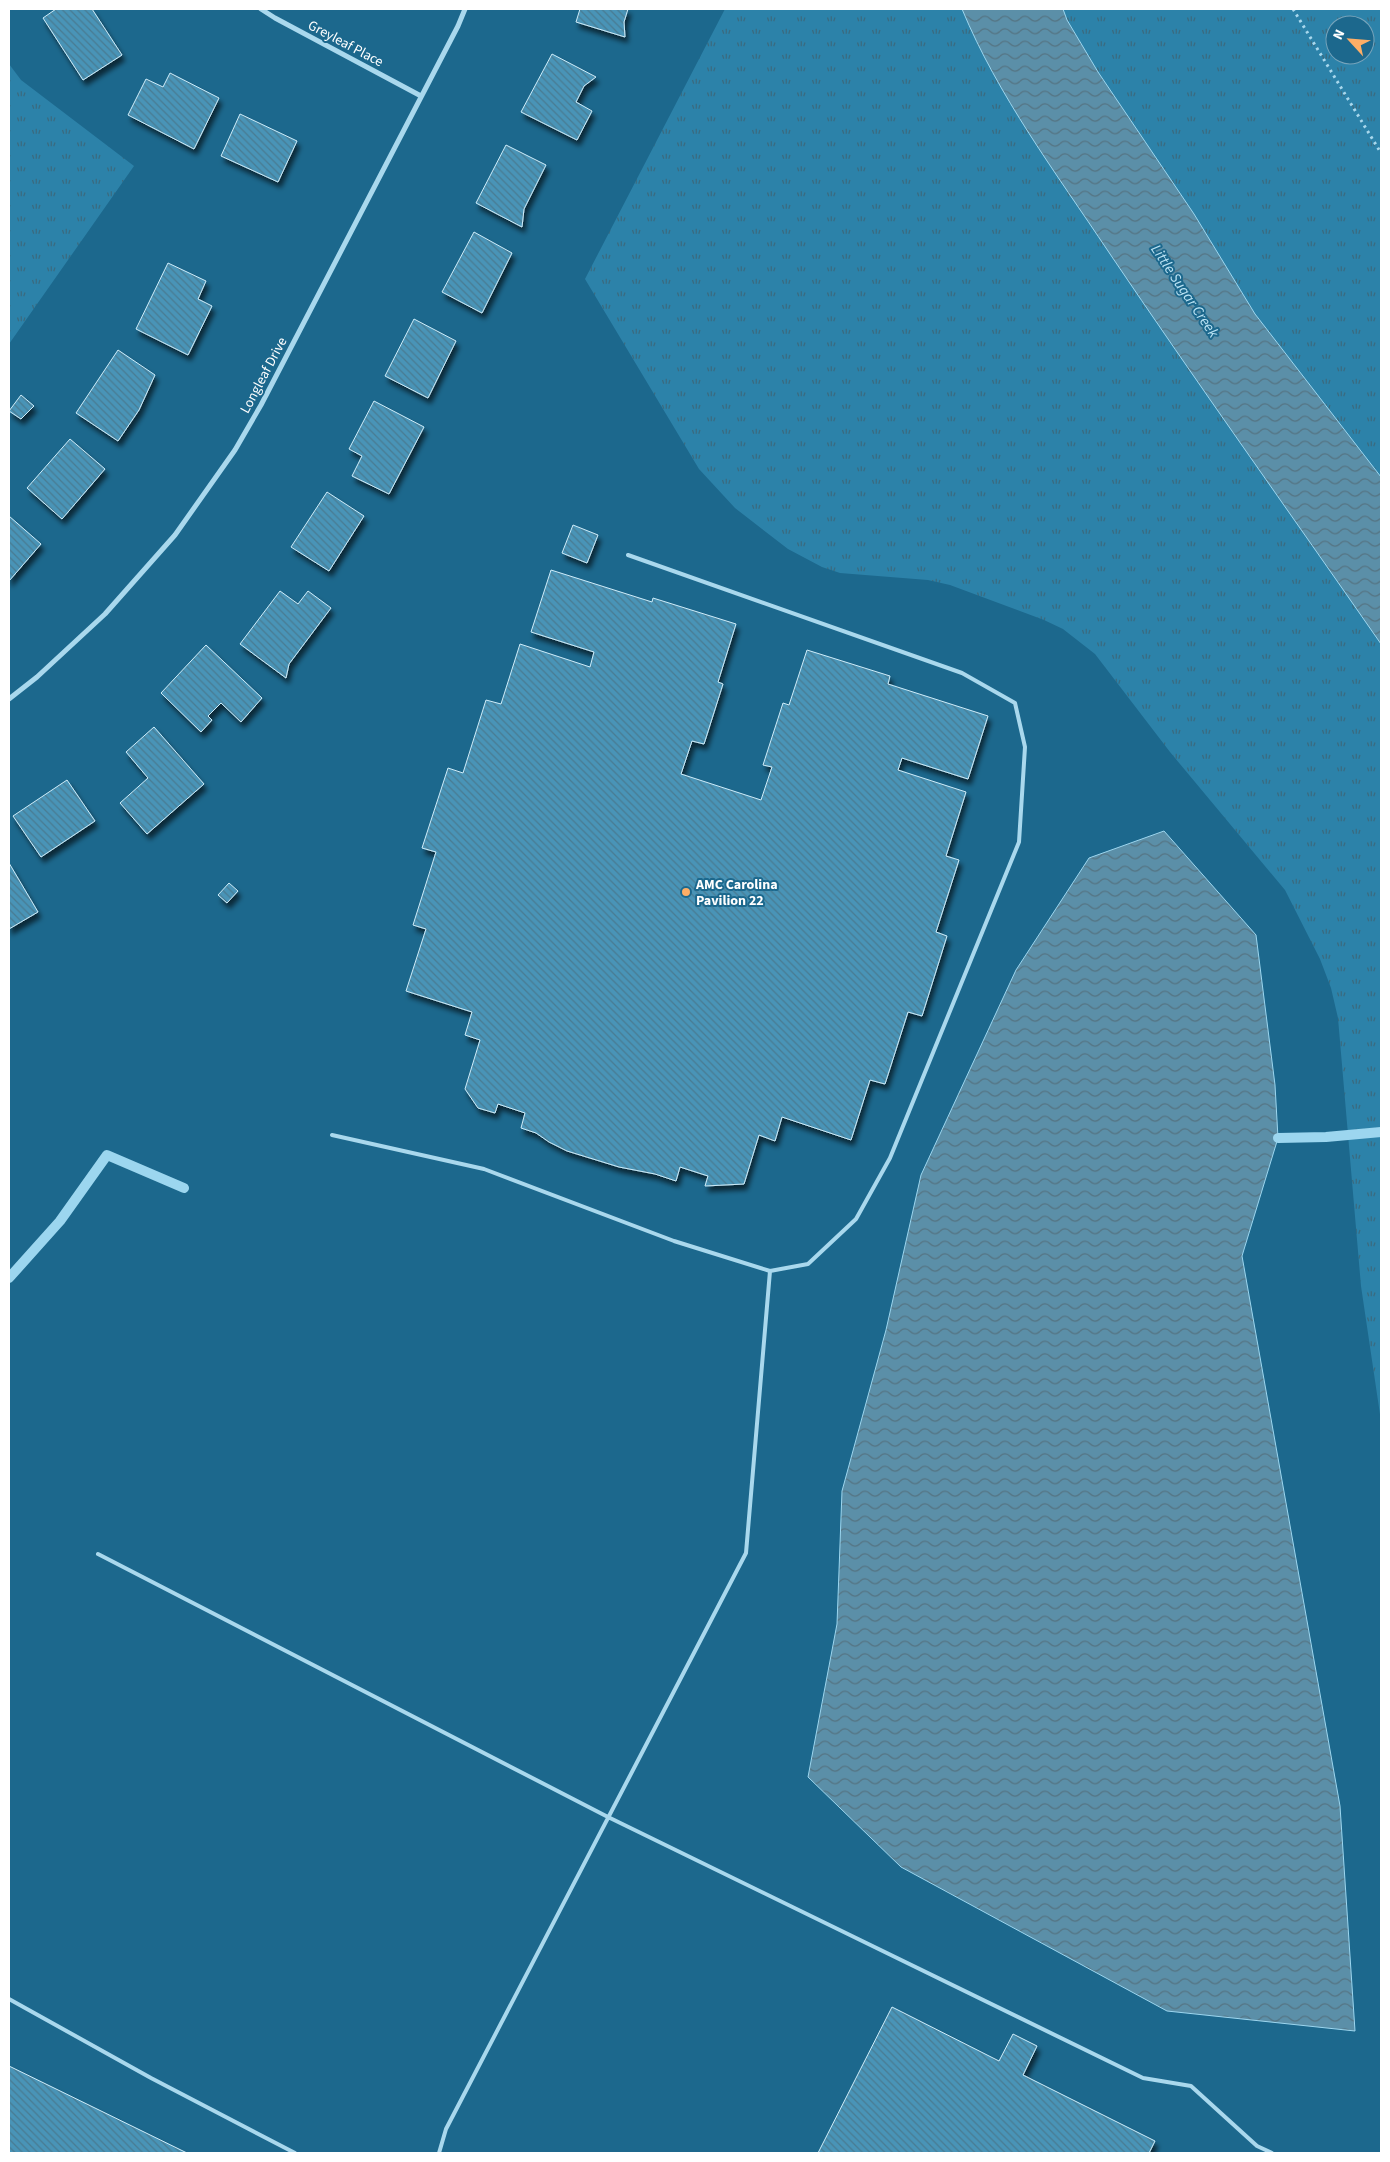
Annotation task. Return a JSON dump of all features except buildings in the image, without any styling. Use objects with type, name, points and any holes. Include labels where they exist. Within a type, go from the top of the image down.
[{"type":"street","name":"Greyleaf Place","points":[[261,9],[422,96]]},
{"type":"street","name":"Longleaf Drive","points":[[9,699],[37,677],[105,614],[175,535],[235,450],[261,405],[422,96],[458,26],[464,9]]},
{"type":"lane","points":[[332,1135],[484,1169],[674,1241],[770,1271],[808,1264],[856,1218],[890,1158],[1019,842],[1025,747],[1015,703],[962,673],[628,555]]},
{"type":"lane","points":[[439,2153],[446,2129],[746,1553],[770,1271]]},
{"type":"lane","points":[[98,1554],[608,1817],[1143,2078],[1191,2086],[1257,2146],[1272,2153]]},
{"type":"lane","points":[[9,1999],[151,2078],[294,2153]]},
{"type":"path","points":[[1293,9],[1381,153]]},
{"type":"green space","points":[[725,9],[1381,9],[1381,1421],[1361,1286],[1338,1018],[1331,988],[1320,959],[1285,890],[1170,752],[1095,654],[1063,629],[950,585],[928,580],[840,573],[822,567],[788,549],[735,508],[699,469],[585,279]]},
{"type":"green space","points":[[9,64],[21,80],[134,166],[9,344]]},
{"type":"water","name":"Little Sugar Creek","points":[[962,9],[1063,9],[1067,20],[1098,72],[1194,214],[1255,314],[1381,477],[1381,644],[1175,350],[1048,163],[993,73]]},
{"type":"water","points":[[1164,831],[1256,935],[1275,1085],[1278,1138],[1242,1256],[1340,1806],[1355,2031],[1167,2011],[901,1867],[808,1777],[837,1624],[842,1491],[886,1330],[921,1175],[1016,970],[1089,858]]},
{"type":"waterway","points":[[1278,1138],[1326,1137],[1381,1132]]},
{"type":"waterway","points":[[9,1278],[60,1221],[107,1155],[184,1188]]},
{"type":"place","name":"AMC Carolina Pavilion 22","points":[[686,892]]}]
